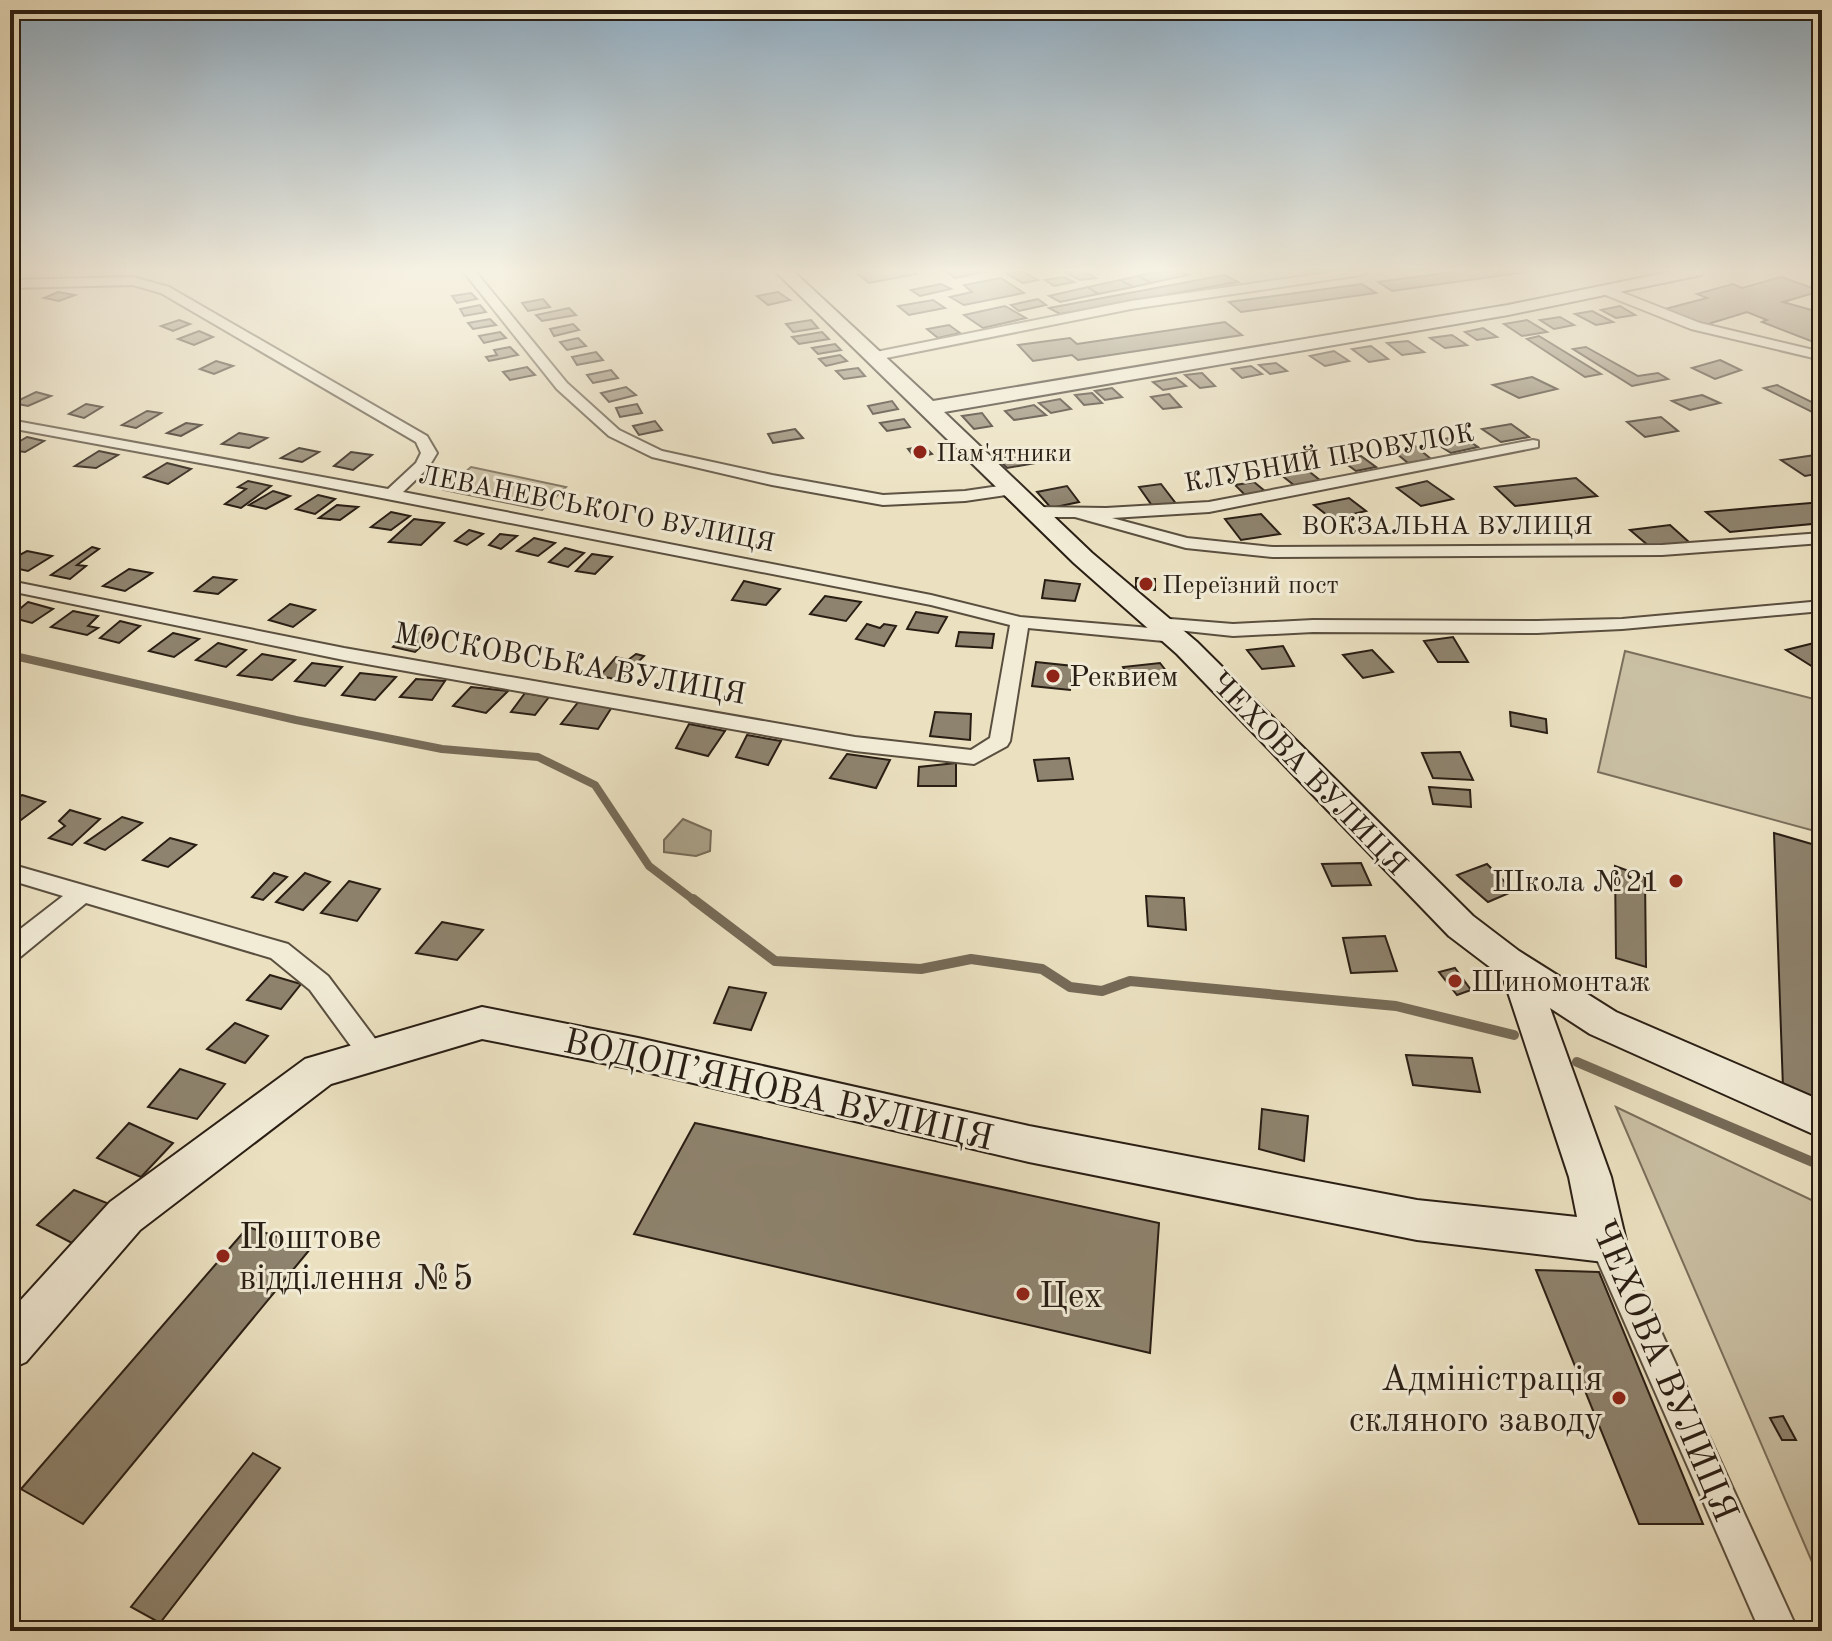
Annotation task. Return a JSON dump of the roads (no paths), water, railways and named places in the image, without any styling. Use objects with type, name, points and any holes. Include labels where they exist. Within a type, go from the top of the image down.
[{"type":"street","points":[[264,348],[422,439],[429,453],[423,465],[391,495]]},
{"type":"street","points":[[531,348],[562,386],[614,433],[657,454],[772,480],[883,500],[965,496],[1013,489]]},
{"type":"street","name":"ЧЕХОВА ВУЛИЦЯ","points":[[867,348],[1083,558],[1166,630],[1461,926],[1518,969],[1603,1023],[1822,1120]]},
{"type":"street","points":[[876,356],[918,348]]},
{"type":"street","points":[[929,408],[1279,348]]},
{"type":"street","points":[[1787,348],[1822,356]]},
{"type":"street","name":"ЛЕВАНЕВСЬКОГО ВУЛИЦЯ","points":[[10,424],[931,600],[1020,622],[1166,630],[1419,625],[1537,627],[1669,621],[1822,606]]},
{"type":"street","name":"КЛУБНИЙ ПРОВУЛОК","points":[[1037,512],[1209,507],[1533,444]]},
{"type":"street","name":"ВОКЗАЛЬНА ВУЛИЦЯ","points":[[1077,513],[1186,543],[1273,552],[1662,550],[1822,538]]},
{"type":"street","name":"МОСКОВСЬКА ВУЛИЦЯ","points":[[10,586],[344,654],[855,744],[974,757],[1000,741],[1020,622]]},
{"type":"street","points":[[10,872],[279,951],[319,983],[373,1056]]},
{"type":"street","points":[[10,951],[83,893]]},
{"type":"street","name":"ЧЕХОВА ВУЛИЦЯ","points":[[1518,969],[1590,1177],[1604,1241],[1779,1631]]},
{"type":"street","name":"ВОДОП’ЯНОВА ВУЛИЦЯ","points":[[10,1346],[125,1216],[319,1071],[482,1023],[638,1054],[1029,1144],[1401,1217],[1604,1241]]},
{"type":"waterway","points":[[10,655],[296,720],[442,749],[538,757],[595,785],[649,866],[695,901]]},
{"type":"waterway","points":[[693,899],[775,961],[921,969],[971,959],[1042,969],[1070,987],[1102,991],[1130,981],[1396,1006],[1514,1035]]},
{"type":"waterway","points":[[1577,1062],[1822,1166]]},
{"type":"place","name":"Пам'ятники","points":[[920,452]]},
{"type":"place","name":"Переїзний пост","points":[[1146,584]]},
{"type":"place","name":"Реквием","points":[[1053,676]]},
{"type":"place","name":"Школа №21","points":[[1676,881]]},
{"type":"place","name":"Шиномонтаж","points":[[1455,981]]},
{"type":"place","name":"Поштове відділення №5","points":[[223,1256]]},
{"type":"place","name":"Цех","points":[[1023,1294]]},
{"type":"place","name":"Адміністрація скляного заводу","points":[[1619,1398]]}]
